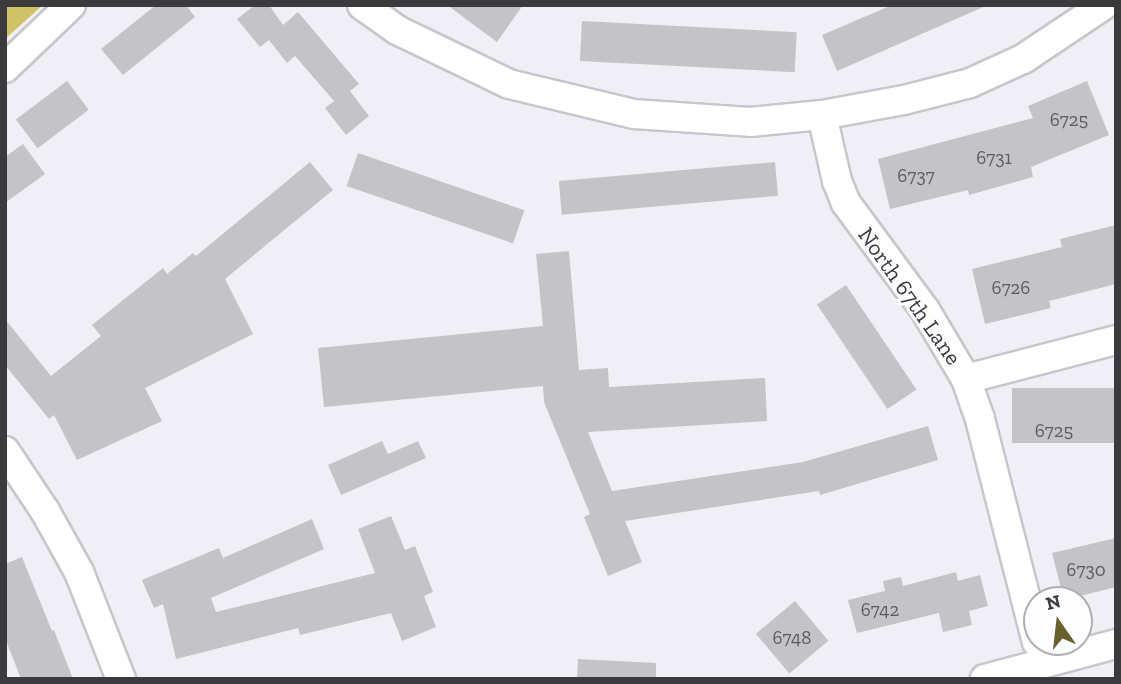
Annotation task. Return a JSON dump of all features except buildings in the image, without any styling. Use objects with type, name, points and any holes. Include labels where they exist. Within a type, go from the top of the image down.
[{"type":"street","points":[[5,68],[71,5]]},
{"type":"street","points":[[362,5],[397,30],[470,68],[509,84],[634,114],[750,122],[822,115],[904,100],[970,83],[1023,59],[1104,5]]},
{"type":"street","name":"North 67th Lane","points":[[822,115],[833,168],[846,203],[925,310],[966,379],[981,419],[1023,586]]},
{"type":"street","points":[[966,379],[1116,340]]},
{"type":"street","points":[[5,451],[58,531],[79,572],[121,679]]},
{"type":"street","points":[[1093,648],[1116,644]]},
{"type":"street","points":[[985,679],[1041,656]]},
{"type":"shaded area","points":[[5,5],[43,5],[5,39]]}]
